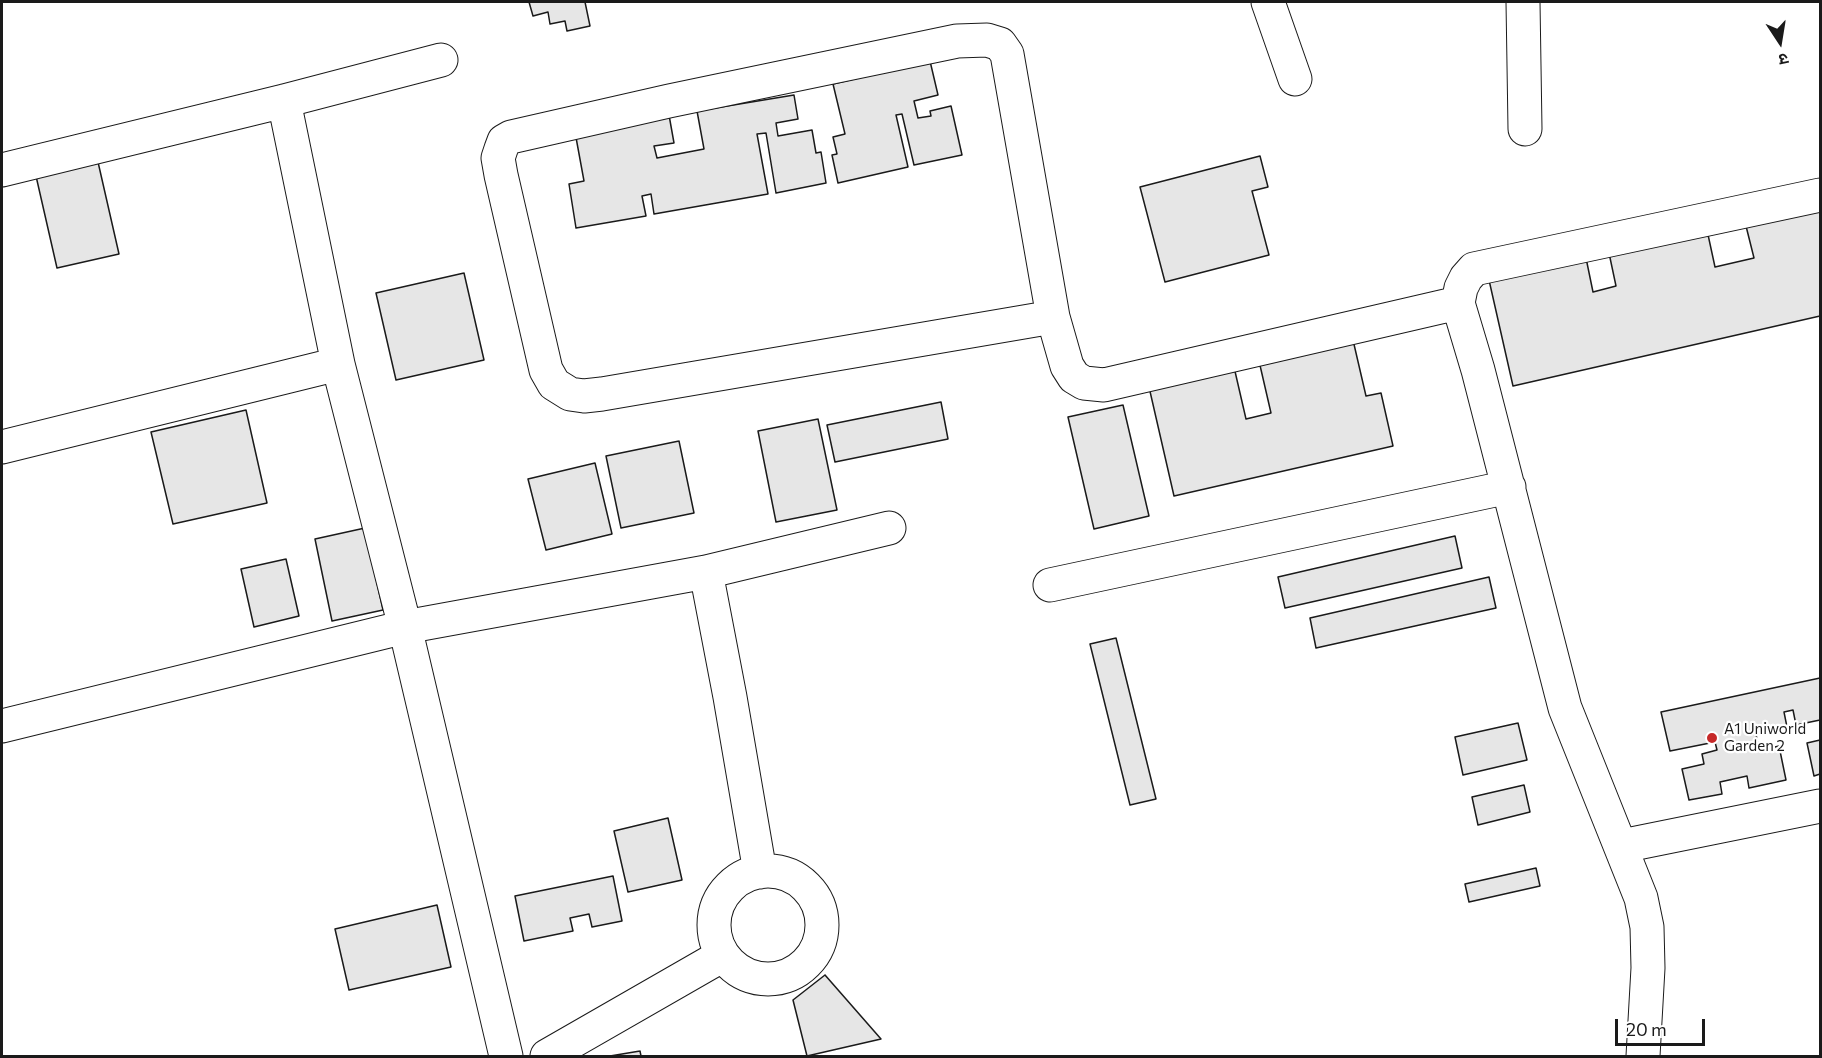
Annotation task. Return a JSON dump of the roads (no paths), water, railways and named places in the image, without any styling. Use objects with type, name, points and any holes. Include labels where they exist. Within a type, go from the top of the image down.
[{"type":"street","points":[[1268,2],[1295,79]]},
{"type":"street","points":[[1523,2],[1525,129]]},
{"type":"street","points":[[1053,318],[602,394],[584,396],[570,394],[554,384],[546,370],[498,158],[504,141],[511,137],[957,40],[987,40],[1000,44],[1010,64],[1053,318],[1068,366],[1074,377],[1084,384],[1104,386],[1458,303]]},
{"type":"street","points":[[2,170],[441,60]]},
{"type":"street","points":[[284,101],[338,364],[405,627],[506,1056]]},
{"type":"street","points":[[1643,1056],[1648,968],[1647,927],[1641,898],[1565,708],[1479,370],[1458,303],[1461,288],[1474,269],[1821,195]]},
{"type":"street","points":[[2,447],[338,364]]},
{"type":"street","points":[[1050,585],[1509,487]]},
{"type":"street","points":[[2,726],[405,627],[706,572],[889,528]]},
{"type":"street","points":[[706,572],[760,872]]},
{"type":"street","points":[[1622,846],[1821,806]]},
{"type":"street","points":[[760,872],[779,873],[791,876],[815,897],[823,923],[820,940],[812,958],[798,970],[779,978],[765,979],[747,975],[732,966],[723,955],[716,940],[714,927],[717,908],[721,899],[737,881],[760,872]]},
{"type":"street","points":[[547,1056],[723,955]]},
{"type":"place","name":"A1 Uniworld Garden 2","points":[[1712,738]]}]
